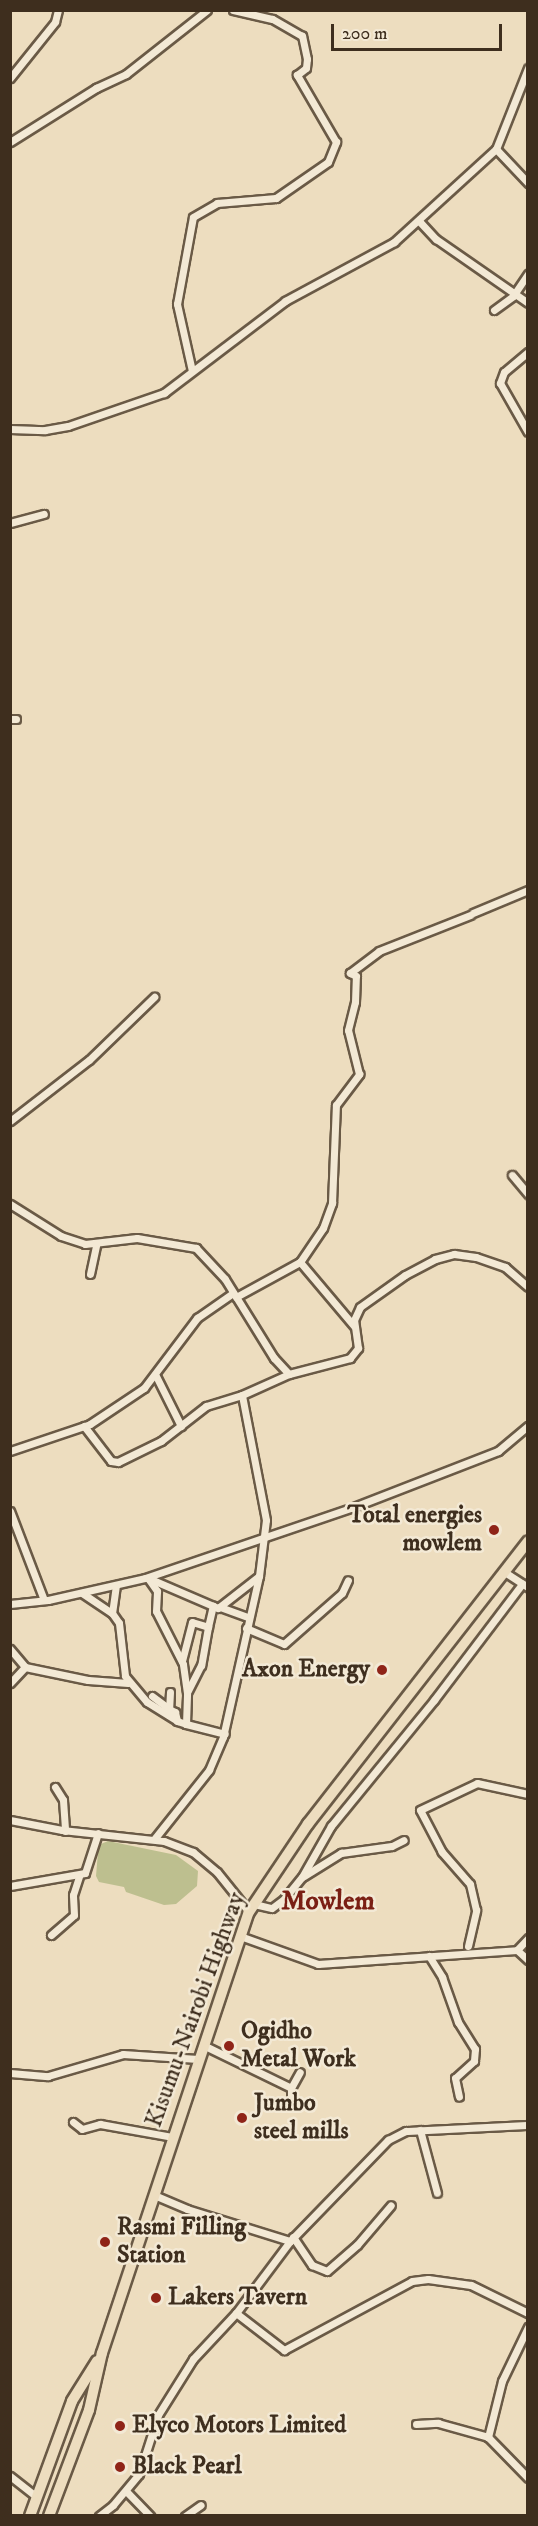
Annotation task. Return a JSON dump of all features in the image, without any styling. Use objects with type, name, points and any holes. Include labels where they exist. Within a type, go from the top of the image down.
[{"type":"highway","name":"Kisumu-Nairobi Highway","points":[[102,2353],[198,2059],[251,1908],[308,1824],[528,1541]]},
{"type":"highway","points":[[30,2516],[69,2409],[102,2353]]},
{"type":"highway","points":[[49,2516],[87,2417],[102,2353]]},
{"type":"highway","points":[[69,2409],[87,2417]]},
{"type":"street","points":[[10,78],[55,22],[58,10]]},
{"type":"street","points":[[10,142],[96,87],[126,74],[207,10]]},
{"type":"street","points":[[192,371],[177,304],[193,217],[217,203],[276,198],[327,162],[336,142],[297,75],[306,68],[308,59],[302,36],[272,19],[232,10]]},
{"type":"street","points":[[10,429],[45,430],[68,426],[152,398],[285,301],[376,253],[419,221],[496,149],[528,68]]},
{"type":"street","points":[[496,149],[528,183]]},
{"type":"street","points":[[419,221],[436,239],[513,296],[528,303]]},
{"type":"street","points":[[494,310],[513,296],[528,274]]},
{"type":"street","points":[[528,352],[504,372],[500,383],[528,432]]},
{"type":"street","points":[[10,523],[44,514]]},
{"type":"street","points":[[10,1451],[84,1426],[144,1388],[156,1376],[197,1318],[235,1295],[300,1262],[323,1228],[332,1203],[336,1105],[341,1095],[358,1080],[357,1054],[348,1030],[355,1002],[356,976],[350,973],[379,951],[528,890]]},
{"type":"street","points":[[10,1121],[89,1060],[154,997]]},
{"type":"street","points":[[512,1175],[528,1194]]},
{"type":"street","points":[[10,1204],[61,1236],[96,1245],[137,1238],[183,1243],[206,1257],[235,1295],[274,1359],[289,1374]]},
{"type":"street","points":[[90,1274],[96,1245]]},
{"type":"street","points":[[84,1426],[111,1461],[118,1462],[161,1442],[206,1406],[242,1395],[289,1374],[350,1358],[358,1348],[355,1314],[375,1294],[405,1275],[454,1254],[505,1267],[528,1287]]},
{"type":"street","points":[[300,1262],[355,1328]]},
{"type":"street","points":[[156,1376],[181,1426]]},
{"type":"street","points":[[155,1838],[209,1770],[225,1734],[248,1617],[260,1576],[265,1536],[262,1489],[242,1395]]},
{"type":"street","points":[[10,1604],[44,1600],[148,1578],[410,1488],[498,1451],[528,1426]]},
{"type":"street","points":[[10,1511],[44,1600]]},
{"type":"street","points":[[10,1820],[65,1831],[155,1838],[193,1852],[217,1872],[251,1908],[278,1906],[302,1877],[331,1826],[525,1586],[503,1571]]},
{"type":"street","points":[[187,1693],[201,1665],[208,1627],[215,1607],[260,1576]]},
{"type":"street","points":[[148,1578],[215,1607],[248,1617]]},
{"type":"street","points":[[148,1578],[157,1590],[156,1611],[183,1664]]},
{"type":"street","points":[[246,1628],[284,1644],[342,1593],[348,1580]]},
{"type":"street","points":[[112,1613],[116,1585]]},
{"type":"street","points":[[81,1593],[112,1613],[119,1623],[128,1683],[153,1707],[177,1721],[225,1734]]},
{"type":"street","points":[[186,1724],[187,1693],[181,1655],[192,1622],[208,1627]]},
{"type":"street","points":[[10,1649],[25,1669]]},
{"type":"street","points":[[10,1672],[25,1669],[88,1680],[128,1683]]},
{"type":"street","points":[[10,1683],[25,1669]]},
{"type":"street","points":[[169,1709],[170,1692]]},
{"type":"street","points":[[152,1696],[175,1712],[177,1721]]},
{"type":"street","points":[[468,1946],[476,1910],[470,1884],[442,1852],[420,1810],[477,1783],[528,1794]]},
{"type":"street","points":[[55,1787],[63,1800],[65,1831]]},
{"type":"street","points":[[51,1935],[74,1915],[73,1895],[79,1876],[87,1870],[98,1833]]},
{"type":"street","points":[[302,1877],[341,1853],[392,1846],[404,1840]]},
{"type":"street","points":[[10,1886],[58,1876],[79,1876]]},
{"type":"street","points":[[240,1936],[318,1964],[517,1950],[528,1938]]},
{"type":"street","points":[[517,1950],[528,1960]]},
{"type":"street","points":[[429,1956],[442,1977],[458,2022],[476,2049],[474,2061],[455,2078],[459,2097]]},
{"type":"street","points":[[203,2045],[291,2088]]},
{"type":"street","points":[[10,2073],[48,2076],[123,2054],[198,2059]]},
{"type":"street","points":[[291,2106],[291,2088],[300,2072]]},
{"type":"street","points":[[73,2122],[82,2129],[100,2124],[172,2137]]},
{"type":"street","points":[[99,2516],[126,2491],[139,2474],[158,2415],[174,2383],[236,2313],[292,2239],[388,2140],[396,2134],[420,2130],[528,2125]]},
{"type":"street","points":[[420,2130],[437,2193]]},
{"type":"street","points":[[154,2194],[187,2209],[292,2239],[312,2265],[327,2271],[357,2245],[391,2205]]},
{"type":"street","points":[[236,2313],[284,2350],[412,2282],[428,2278],[471,2285],[528,2313]]},
{"type":"street","points":[[488,2437],[502,2381],[528,2327]]},
{"type":"street","points":[[416,2424],[438,2423],[488,2437],[528,2478]]},
{"type":"street","points":[[10,2476],[37,2497]]},
{"type":"street","points":[[126,2491],[150,2516]]},
{"type":"street","points":[[185,2516],[201,2505]]},
{"type":"green space","points":[[108,1841],[176,1855],[198,1871],[197,1886],[176,1904],[164,1905],[126,1892],[124,1887],[99,1882],[96,1876],[98,1852],[101,1844]]},
{"type":"place","name":"Total energies mowlem","points":[[494,1530]]},
{"type":"place","name":"Axon Energy","points":[[382,1670]]},
{"type":"place","name":"Ogidho Metal Work","points":[[229,2046]]},
{"type":"place","name":"Jumbo steel mills","points":[[242,2118]]},
{"type":"place","name":"Rasmi Filling Station","points":[[105,2242]]},
{"type":"place","name":"Lakers Tavern","points":[[156,2298]]},
{"type":"place","name":"Elyco Motors Limited","points":[[120,2426]]},
{"type":"place","name":"Black Pearl","points":[[120,2467]]},
{"type":"district","name":"Mowlem","points":[[328,1902]]}]
